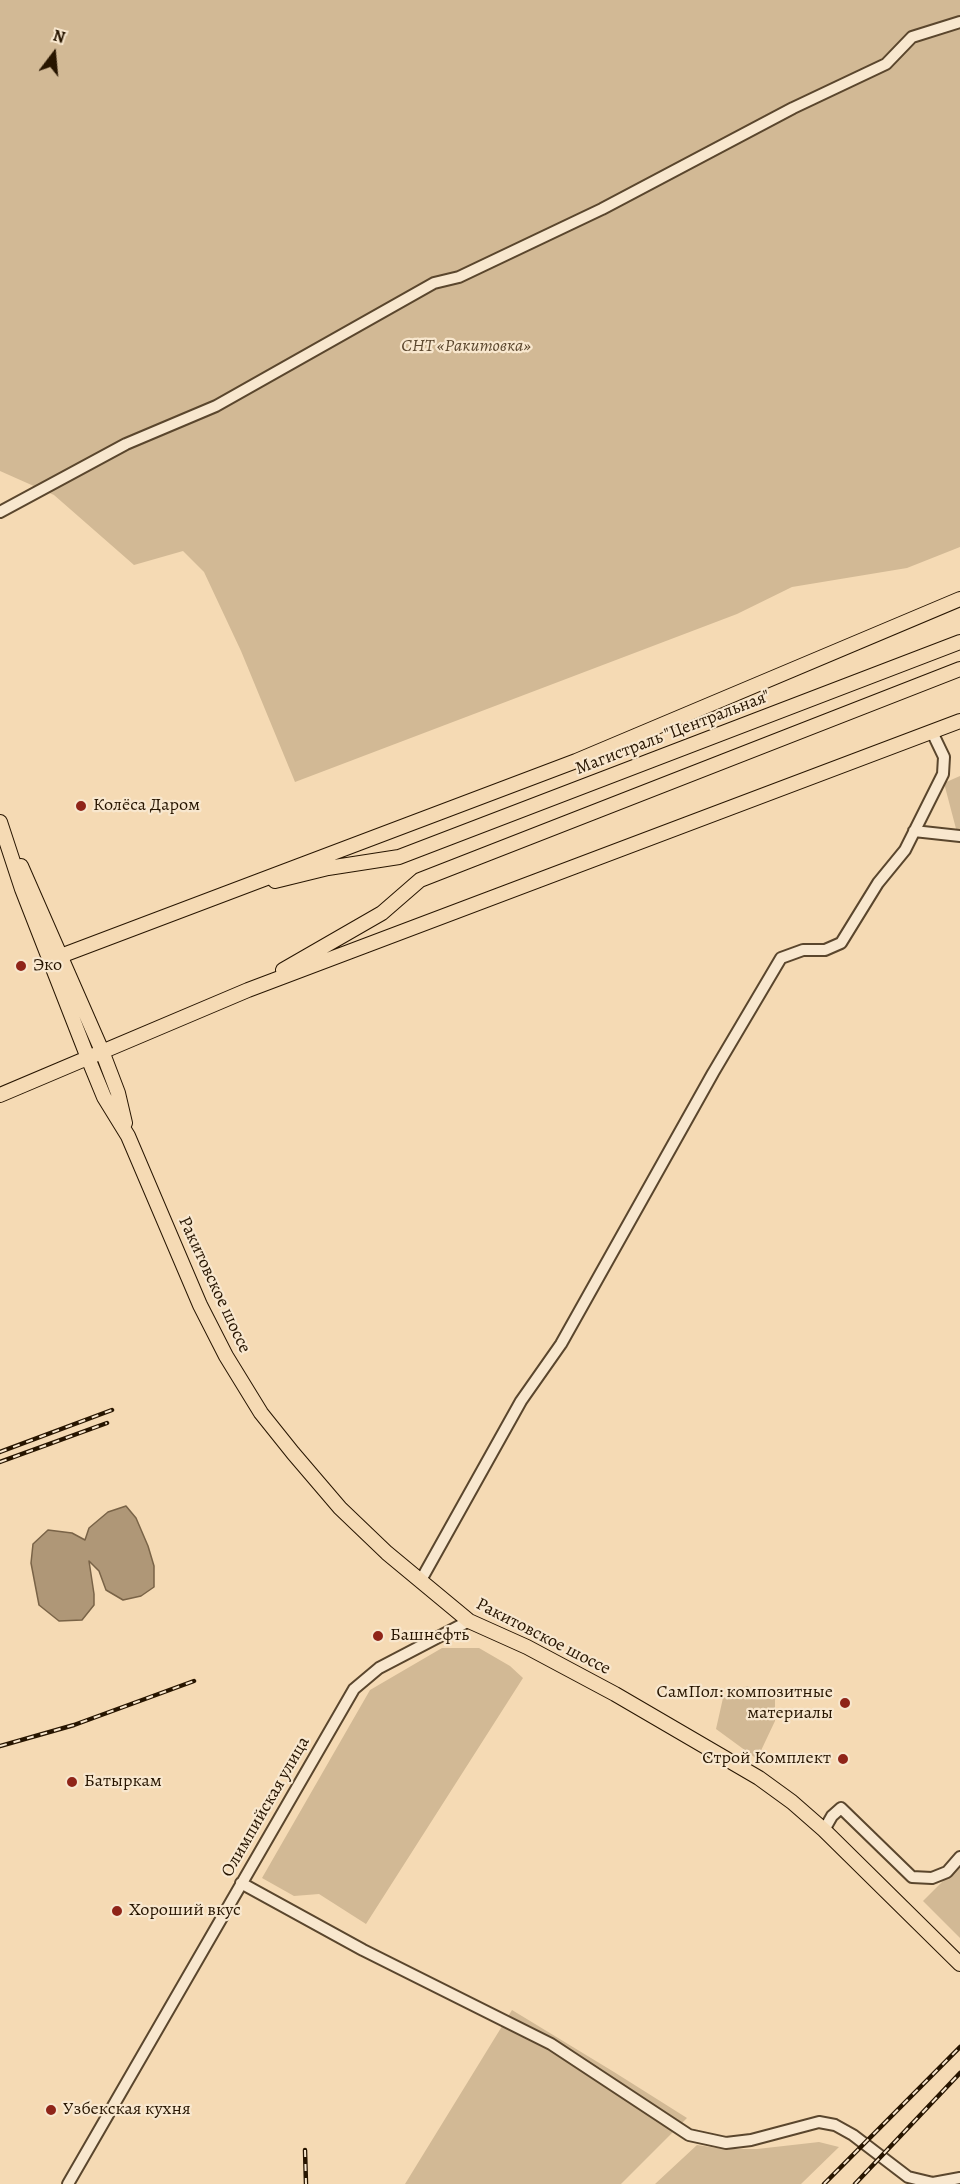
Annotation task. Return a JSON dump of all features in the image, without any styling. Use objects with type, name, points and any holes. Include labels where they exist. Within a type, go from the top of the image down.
[{"type":"main road","points":[[56,957],[576,761],[960,599]]},
{"type":"main road","name":"Магистраль \"Центральная\"","points":[[213,897],[328,868],[399,857],[960,642]]},
{"type":"main road","points":[[248,990],[382,913],[420,880],[960,669]]},
{"type":"main road","points":[[0,1095],[248,990],[960,722]]},
{"type":"main road","name":"Ракитовское шоссе","points":[[0,822],[9,845],[29,880],[88,1058],[104,1097],[128,1136],[200,1305],[226,1356],[261,1413],[340,1508],[469,1621],[527,1647],[694,1738],[759,1778],[824,1830],[960,1965]]},
{"type":"main road","name":"Ракитовское шоссе","points":[[56,957],[102,1051],[118,1093],[128,1136]]},
{"type":"street","points":[[0,512],[99,457],[216,406],[434,283],[459,277],[543,235],[602,209],[793,108],[886,64],[912,37],[960,22]]},
{"type":"street","points":[[421,1580],[521,1401],[561,1344],[713,1073],[782,958],[803,950],[825,950],[841,943],[878,882],[905,850],[943,774],[944,757],[932,732]]},
{"type":"street","points":[[914,831],[960,836]]},
{"type":"street","name":"Олимпийская улица","points":[[68,2184],[354,1689],[379,1668],[469,1621]]},
{"type":"street","points":[[824,1830],[832,1816],[841,1808],[912,1877],[932,1878],[947,1872],[960,1857]]},
{"type":"street","points":[[241,1883],[363,1950],[551,2044],[689,2135],[726,2144],[751,2140],[819,2122],[835,2125],[853,2135],[908,2177],[933,2183],[960,2178]]},
{"type":"green space","name":"СНТ «Ракитовка»","points":[[0,0],[960,0],[960,547],[907,568],[792,587],[737,614],[295,782],[241,651],[204,572],[183,551],[134,565],[54,495],[0,471]]},
{"type":"green space","points":[[960,776],[960,844],[944,783]]},
{"type":"green space","points":[[442,1648],[479,1648],[510,1666],[523,1678],[366,1924],[319,1894],[294,1896],[262,1878],[370,1690]]},
{"type":"green space","points":[[747,1686],[775,1698],[775,1721],[757,1759],[716,1729],[723,1698]]},
{"type":"green space","points":[[960,1864],[960,1938],[923,1901]]},
{"type":"green space","points":[[512,2010],[687,2118],[621,2184],[405,2184]]},
{"type":"green space","points":[[819,2142],[839,2147],[801,2184],[655,2184],[697,2145],[724,2149],[757,2149]]},
{"type":"shaded area","points":[[126,1506],[136,1518],[148,1546],[154,1566],[154,1587],[141,1596],[123,1600],[106,1590],[99,1571],[89,1561],[94,1605],[82,1620],[59,1621],[39,1605],[31,1563],[33,1544],[48,1530],[72,1533],[85,1540],[89,1528],[108,1512]]},
{"type":"railway","points":[[0,1452],[112,1410]]},
{"type":"railway","points":[[0,1462],[107,1423]]},
{"type":"railway","points":[[0,1746],[74,1725],[194,1681]]},
{"type":"railway","points":[[824,2184],[960,2047]]},
{"type":"railway","points":[[855,2184],[960,2073]]},
{"type":"railway","points":[[305,2150],[306,2184]]},
{"type":"place","name":"Колёса Даром","points":[[81,806]]},
{"type":"place","name":"Эко","points":[[21,966]]},
{"type":"place","name":"Башнефть","points":[[378,1636]]},
{"type":"place","name":"СамПол: композитные материалы","points":[[845,1703]]},
{"type":"place","name":"Строй Комплект","points":[[843,1759]]},
{"type":"place","name":"Батыркам","points":[[72,1782]]},
{"type":"place","name":"Хороший вкус","points":[[117,1911]]},
{"type":"place","name":"Узбекская кухня","points":[[51,2110]]}]
